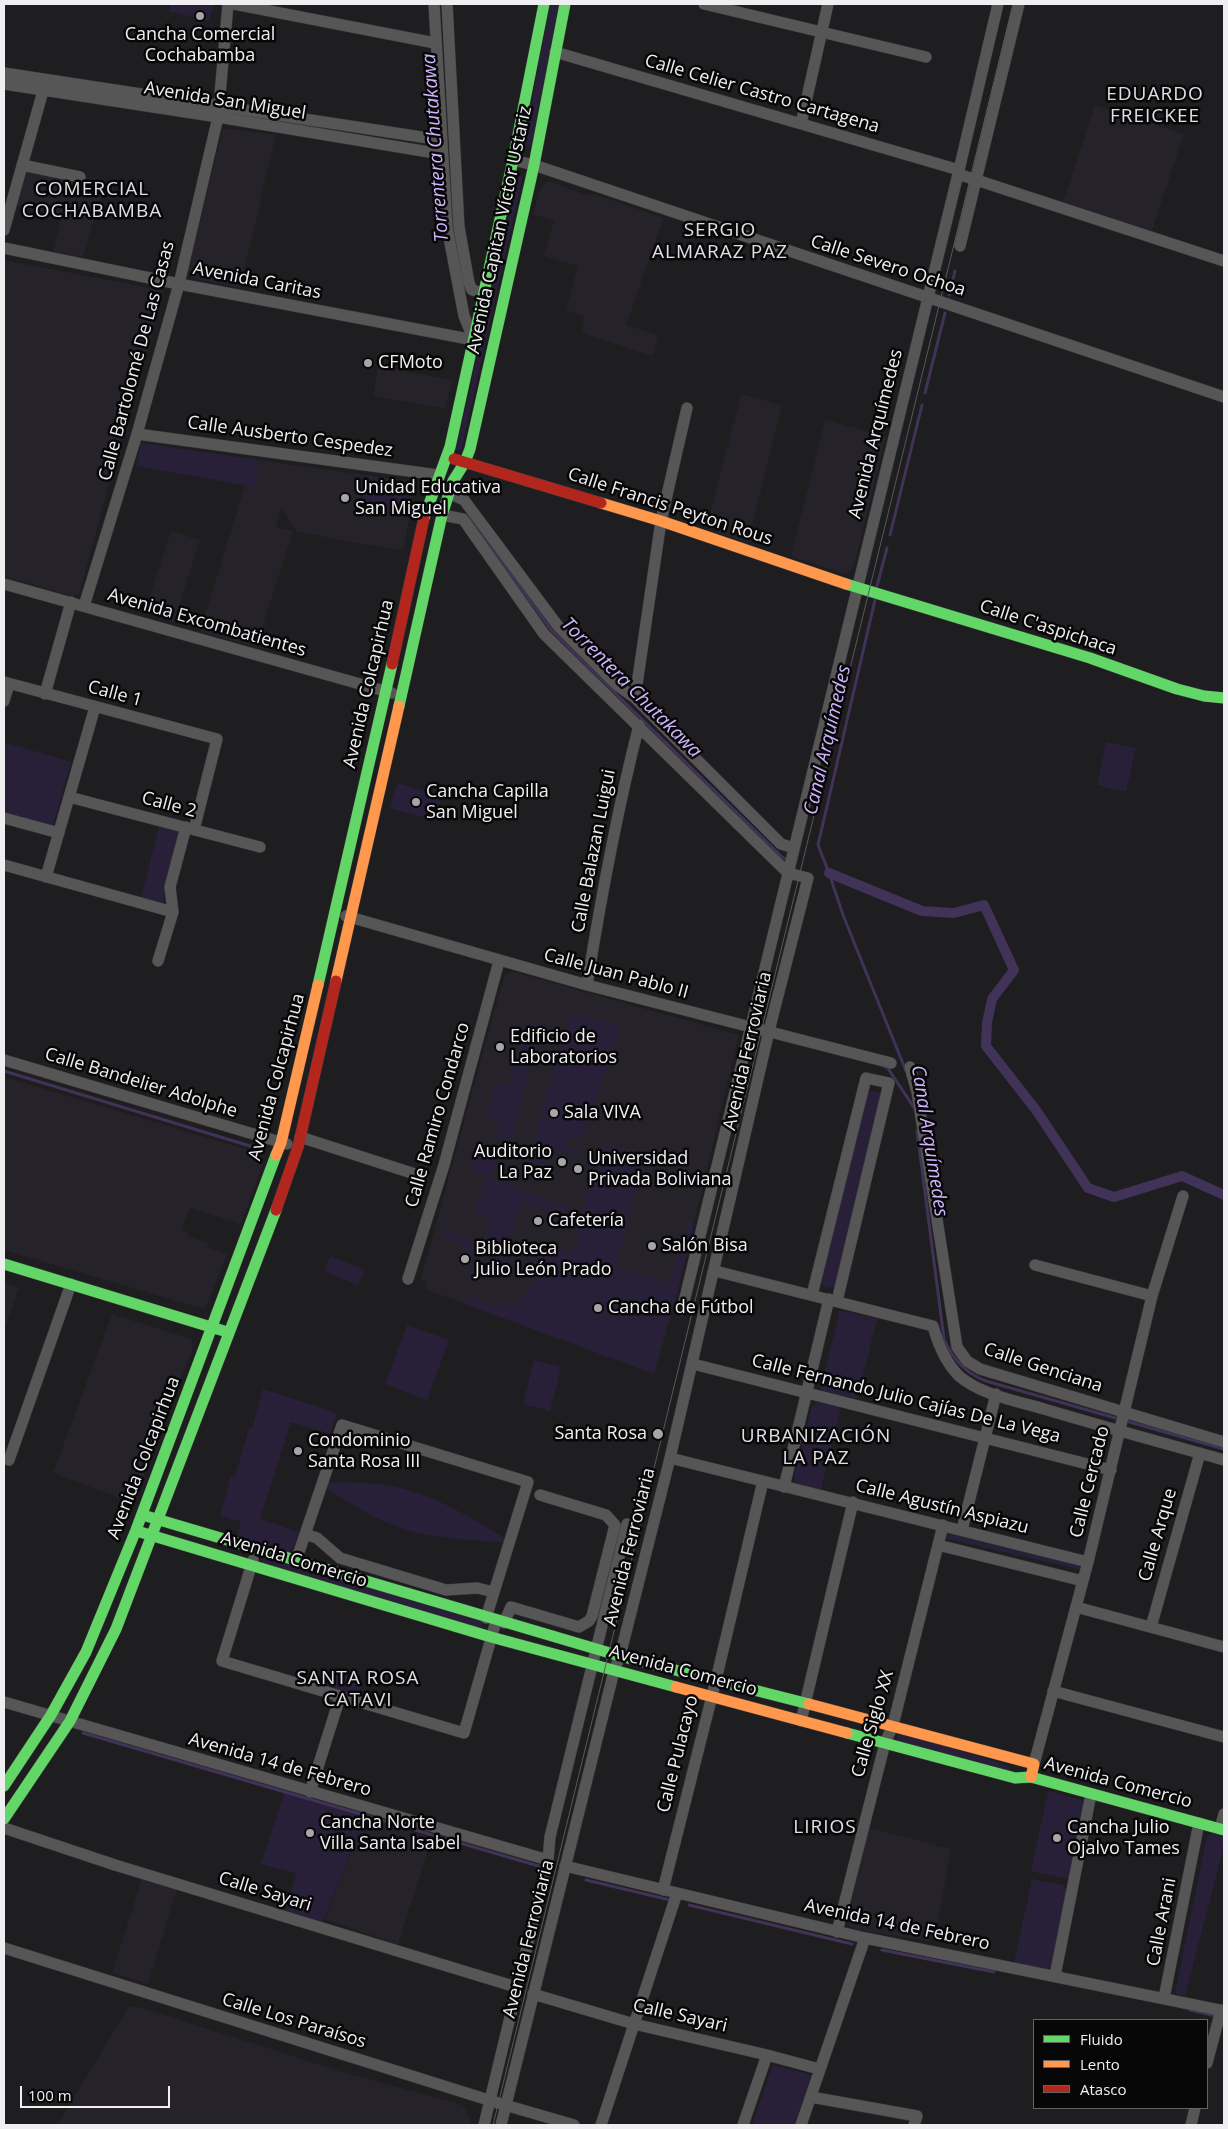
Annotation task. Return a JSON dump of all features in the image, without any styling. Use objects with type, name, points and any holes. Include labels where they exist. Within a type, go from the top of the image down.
[{"type":"main road","name":"Avenida Capitan Víctor Ustariz","points":[[447,457],[513,160],[544,4]]},
{"type":"main road","name":"Avenida Capitan Víctor Ustariz","points":[[465,462],[470,449],[534,165],[565,4]]},
{"type":"main road","name":"Calle Francis Peyton Rous","points":[[447,457],[662,521],[856,587],[881,593]]},
{"type":"main road","name":"Avenida Colcapirhua","points":[[4,1786],[51,1715],[86,1652],[142,1515],[211,1327],[282,1143],[386,692],[426,508],[447,457]]},
{"type":"main road","name":"Avenida Colcapirhua","points":[[158,1520],[299,1142],[442,514],[454,478],[465,462]]},
{"type":"main road","name":"Calle C'aspichaca","points":[[881,593],[1090,658],[1177,689],[1204,696],[1224,698]]},
{"type":"main road","name":"Calle C'aspichaca","points":[[1204,696],[1224,710]]},
{"type":"main road","points":[[4,1264],[229,1333]]},
{"type":"main road","name":"Avenida Comercio","points":[[142,1515],[620,1656],[805,1702],[1034,1764]]},
{"type":"main road","points":[[153,1536],[158,1520]]},
{"type":"main road","name":"Avenida Comercio","points":[[136,1530],[251,1566],[592,1665],[1015,1778],[1031,1777],[1222,1830]]},
{"type":"main road","name":"Avenida Colcapirhua","points":[[4,1819],[70,1721],[116,1629],[153,1536]]},
{"type":"main road","name":"Calle Cercado","points":[[1031,1777],[1034,1764]]},
{"type":"street","name":"Calle Bartolomé De Las Casas","points":[[84,606],[137,434],[179,284],[218,112],[228,4]]},
{"type":"street","points":[[234,4],[435,43]]},
{"type":"street","points":[[434,4],[441,154],[447,227],[464,316],[474,340]]},
{"type":"street","points":[[447,4],[459,227],[469,283],[472,290],[484,294]]},
{"type":"street","points":[[704,4],[822,30],[926,56]]},
{"type":"street","points":[[801,124],[828,4]]},
{"type":"street","name":"Avenida Arquímedes","points":[[788,873],[856,587],[959,172],[998,4]]},
{"type":"street","points":[[960,246],[1019,4]]},
{"type":"street","name":"Calle Celier Castro Cartagena","points":[[556,52],[959,172],[976,180],[1224,261]]},
{"type":"street","name":"Avenida San Miguel","points":[[4,72],[441,154]]},
{"type":"street","name":"Avenida San Miguel","points":[[4,84],[44,91],[441,140]]},
{"type":"street","points":[[4,230],[44,91]]},
{"type":"street","name":"Calle Severo Ochoa","points":[[513,160],[534,165],[1224,397]]},
{"type":"street","points":[[22,165],[80,177]]},
{"type":"street","name":"Avenida Caritas","points":[[4,248],[179,284],[474,340]]},
{"type":"street","points":[[635,698],[662,521],[688,408]]},
{"type":"street","name":"Calle Ausberto Cespedez","points":[[137,434],[438,476]]},
{"type":"street","points":[[449,493],[464,500],[558,626],[617,685],[635,698],[781,844],[794,848]]},
{"type":"street","points":[[442,514],[463,519],[544,634],[788,873]]},
{"type":"street","name":"Avenida Excombatientes","points":[[4,584],[402,696]]},
{"type":"street","points":[[45,694],[71,602]]},
{"type":"street","points":[[4,701],[6,683]]},
{"type":"street","name":"Calle 1","points":[[6,683],[217,740],[190,829]]},
{"type":"street","points":[[46,877],[95,707]]},
{"type":"street","name":"Calle Balazan Luigui","points":[[587,985],[604,876],[620,799],[639,725]]},
{"type":"street","name":"Calle 2","points":[[69,796],[260,847]]},
{"type":"street","points":[[4,818],[59,833]]},
{"type":"street","points":[[158,962],[173,912],[170,888],[190,829]]},
{"type":"street","points":[[4,864],[173,912]]},
{"type":"street","name":"Avenida Ferroviaria","points":[[501,2125],[614,1671],[620,1656],[670,1458],[715,1272],[769,1031],[808,878],[788,873],[682,1310]]},
{"type":"street","name":"Calle Juan Pablo II","points":[[334,914],[587,985],[891,1063]]},
{"type":"street","name":"Calle Ramiro Condarco","points":[[408,1279],[444,1165],[499,961]]},
{"type":"street","name":"Calle Bandelier Adolphe","points":[[4,1060],[282,1143],[299,1142],[418,1175]]},
{"type":"street","name":"Calle Genciana","points":[[910,1067],[916,1092],[957,1347],[967,1361],[980,1369],[1200,1453],[1224,1460]]},
{"type":"street","points":[[784,1487],[807,1391],[833,1300],[889,1083],[866,1078],[812,1295]]},
{"type":"street","name":"Calle Cercado","points":[[1034,1764],[1088,1562],[1152,1296],[1183,1196]]},
{"type":"street","points":[[1035,1265],[1152,1296]]},
{"type":"street","points":[[715,1272],[833,1300]]},
{"type":"street","points":[[8,1460],[72,1284]]},
{"type":"street","name":"Calle Genciana","points":[[833,1300],[933,1326],[939,1345],[948,1362],[959,1376],[972,1384],[996,1394],[1224,1442]]},
{"type":"street","name":"Calle Fernando Julio Cajías De La Vega","points":[[693,1364],[807,1391],[1111,1470]]},
{"type":"street","points":[[962,1530],[996,1394]]},
{"type":"street","points":[[256,1549],[222,1661],[464,1733],[495,1620],[494,1592],[528,1482],[342,1424],[296,1561]]},
{"type":"street","name":"Calle Arque","points":[[1151,1627],[1200,1453]]},
{"type":"street","name":"Calle Agustín Aspiazu","points":[[670,1458],[1088,1562]]},
{"type":"street","name":"Calle Pulacayo","points":[[663,1890],[710,1697],[716,1680],[763,1481]]},
{"type":"street","points":[[495,1620],[511,1607],[579,1627],[592,1616],[615,1525],[606,1515],[540,1495]]},
{"type":"street","points":[[801,1721],[853,1502]]},
{"type":"street","name":"Avenida Ferroviaria","points":[[484,2125],[548,1860],[550,1837],[627,1524]]},
{"type":"street","name":"Calle Siglo XX","points":[[837,1932],[885,1744],[893,1725],[943,1525]]},
{"type":"street","points":[[306,1534],[317,1538],[340,1558],[446,1590],[477,1588],[494,1592]]},
{"type":"street","points":[[938,1545],[1082,1581]]},
{"type":"street","points":[[1076,1607],[1224,1647]]},
{"type":"street","points":[[1053,1691],[1224,1737]]},
{"type":"street","points":[[310,1792],[340,1697]]},
{"type":"street","name":"Avenida 14 de Febrero","points":[[4,1702],[548,1860]]},
{"type":"street","points":[[1055,1976],[1091,1794]]},
{"type":"street","points":[[1222,1830],[1224,1814]]},
{"type":"street","name":"Calle Arani","points":[[1164,1998],[1199,1823]]},
{"type":"street","name":"Calle Sayari","points":[[4,1828],[114,1865],[516,1987]]},
{"type":"street","name":"Avenida 14 de Febrero","points":[[565,1866],[837,1932],[1164,1998],[1221,2014]]},
{"type":"street","points":[[601,2125],[677,1893]]},
{"type":"street","points":[[801,2125],[865,1938]]},
{"type":"street","name":"Calle Los Paraísos","points":[[4,1948],[490,2101],[574,2125]]},
{"type":"street","name":"Calle Sayari","points":[[533,1994],[634,2024],[767,2055],[819,2070]]},
{"type":"street","points":[[1208,2060],[1221,2014]]},
{"type":"street","points":[[743,2125],[767,2055]]},
{"type":"street","points":[[811,2097],[916,2120]]},
{"type":"street","points":[[1191,2125],[1195,2109]]},
{"type":"shaded area","name":"Cancha Comercial Cochabamba","points":[[170,4],[214,4],[209,21],[169,11]]},
{"type":"shaded area","points":[[550,4],[559,4],[531,146],[528,147],[524,143]]},
{"type":"shaded area","points":[[1095,105],[1184,134],[1152,231],[1063,202]]},
{"type":"shaded area","points":[[223,128],[276,135],[240,288],[191,278],[188,268]]},
{"type":"shaded area","points":[[25,170],[68,179],[72,183],[87,186],[89,177],[106,180],[83,257],[53,251],[62,215],[15,205]]},
{"type":"shaded area","points":[[518,176],[523,176],[461,451],[456,449]]},
{"type":"shaded area","points":[[549,181],[586,195],[597,195],[664,218],[626,325],[658,335],[653,356],[581,333],[585,316],[566,310],[578,266],[544,256],[554,221],[533,214],[541,186]]},
{"type":"shaded area","points":[[4,260],[161,290],[163,297],[125,424],[79,595],[67,595],[4,576]]},
{"type":"shaded area","points":[[378,366],[452,380],[445,409],[373,396]]},
{"type":"shaded area","points":[[741,394],[782,405],[748,543],[717,533],[718,529],[707,526]]},
{"type":"shaded area","points":[[825,419],[886,437],[854,565],[850,572],[844,574],[791,556]]},
{"type":"shaded area","points":[[141,443],[259,460],[255,487],[136,466]]},
{"type":"shaded area","points":[[259,460],[416,482],[403,551],[297,532],[281,507],[276,528],[293,531],[256,647],[200,632],[245,485],[255,487]]},
{"type":"shaded area","points":[[367,478],[409,486],[404,515],[361,507]]},
{"type":"shaded area","points":[[171,531],[200,540],[174,622],[144,613]]},
{"type":"shaded area","points":[[4,742],[71,762],[53,826],[4,812]]},
{"type":"shaded area","points":[[1106,742],[1136,748],[1126,792],[1097,785]]},
{"type":"shaded area","name":"Cancha Capilla San Miguel","points":[[397,783],[442,796],[435,820],[390,808]]},
{"type":"shaded area","points":[[159,826],[180,832],[165,884],[164,902],[160,903],[141,898]]},
{"type":"shaded area","name":"Universidad Privada Boliviana","points":[[511,971],[739,1035],[679,1286],[654,1374],[425,1289],[427,1283],[421,1279],[494,1011],[505,975]]},
{"type":"shaded area","points":[[570,1013],[621,1026],[582,1139],[569,1136],[566,1146],[579,1151],[577,1156],[552,1148],[546,1168],[506,1154],[496,1132],[499,1119],[491,1117],[487,1113],[496,1083],[510,1086],[527,1020],[543,1025],[508,1150],[530,1156]]},
{"type":"shaded area","points":[[4,1077],[255,1152],[262,1158],[263,1164],[241,1224],[190,1208],[182,1230],[188,1232],[187,1235],[208,1243],[207,1247],[227,1254],[207,1305],[203,1309],[4,1250]]},
{"type":"shaded area","points":[[872,1091],[880,1093],[882,1098],[837,1283],[834,1287],[828,1288],[823,1285],[821,1280],[867,1093]]},
{"type":"shaded area","points":[[479,1142],[486,1154],[497,1147],[499,1157],[491,1178],[568,1208],[566,1217],[521,1202],[502,1258],[514,1263],[488,1278],[468,1279],[471,1270],[488,1275],[493,1259],[461,1249],[462,1243],[443,1238],[445,1230],[480,1242],[484,1240],[492,1217],[475,1212],[486,1175],[471,1170]]},
{"type":"shaded area","points":[[605,1143],[645,1155],[616,1267],[670,1283],[688,1221],[694,1223],[679,1286],[654,1374],[465,1304],[468,1296],[496,1308],[499,1301],[518,1307],[525,1290],[530,1292],[539,1270],[525,1264],[559,1247],[571,1252],[578,1247],[579,1238],[576,1230]]},
{"type":"shaded area","points":[[330,1256],[364,1270],[358,1285],[324,1271]]},
{"type":"shaded area","points":[[4,1282],[19,1288],[4,1332]]},
{"type":"shaded area","points":[[840,1310],[877,1319],[857,1399],[820,1390]]},
{"type":"shaded area","points":[[112,1314],[192,1339],[193,1348],[133,1503],[53,1473]]},
{"type":"shaded area","points":[[407,1325],[449,1340],[427,1400],[385,1384]]},
{"type":"shaded area","points":[[534,1360],[561,1367],[550,1411],[523,1404]]},
{"type":"shaded area","points":[[263,1389],[337,1413],[330,1434],[291,1422],[260,1519],[299,1532],[293,1547],[287,1553],[237,1538],[241,1522],[220,1516],[231,1476],[235,1476],[249,1428],[252,1429]]},
{"type":"shaded area","points":[[819,1402],[841,1407],[821,1490],[796,1485],[794,1478],[812,1406]]},
{"type":"shaded area","points":[[328,1482],[379,1484],[418,1493],[448,1505],[504,1538],[504,1542],[427,1535],[397,1527],[368,1514],[326,1488]]},
{"type":"shaded area","points":[[946,1533],[1083,1565],[1081,1570],[944,1538]]},
{"type":"shaded area","points":[[263,1556],[483,1621],[481,1629],[261,1564]]},
{"type":"shaded area","points":[[321,1670],[363,1681],[358,1697],[317,1686]]},
{"type":"shaded area","points":[[902,1733],[1010,1767],[1008,1772],[897,1740],[897,1736]]},
{"type":"shaded area","name":"Cancha Julio Ojalvo Tames","points":[[1048,1791],[1081,1800],[1084,1803],[1069,1879],[1031,1871]]},
{"type":"shaded area","points":[[285,1792],[365,1816],[323,1922],[285,1911],[296,1873],[261,1864]]},
{"type":"shaded area","points":[[365,1816],[432,1838],[398,1945],[325,1919]]},
{"type":"shaded area","points":[[869,1828],[951,1849],[936,1934],[928,1941],[854,1929],[849,1926],[847,1921]]},
{"type":"shaded area","points":[[1212,1833],[1224,1837],[1224,1846],[1185,1996],[1176,1994],[1176,1988],[1207,1836]]},
{"type":"shaded area","points":[[142,1878],[177,1889],[148,1984],[112,1973]]},
{"type":"shaded area","points":[[1032,1879],[1063,1885],[1067,1890],[1051,1971],[1014,1963]]},
{"type":"shaded area","points":[[129,2006],[139,2007],[346,2073],[463,2105],[471,2120],[470,2125],[57,2125]]},
{"type":"shaded area","points":[[773,2065],[812,2075],[794,2125],[752,2125]]},
{"type":"waterway","name":"Torrentera Chutakawa","points":[[451,197],[456,240]]},
{"type":"waterway","name":"Canal Arquímedes","points":[[949,295],[955,271]]},
{"type":"waterway","name":"Torrentera Chutakawa","points":[[464,283],[465,290]]},
{"type":"waterway","name":"Canal Arquímedes","points":[[925,393],[945,313]]},
{"type":"waterway","name":"Canal Arquímedes","points":[[890,535],[922,405]]},
{"type":"waterway","name":"Torrentera Chutakawa","points":[[470,518],[552,631],[788,861]]},
{"type":"waterway","name":"Canal Arquímedes","points":[[877,586],[887,548]]},
{"type":"waterway","name":"Canal Arquímedes","points":[[875,600],[818,845],[843,915],[906,1071]]},
{"type":"waterway","points":[[829,873],[922,911],[954,913],[984,905],[1014,970],[992,999],[987,1023],[986,1046],[1036,1110],[1088,1188],[1114,1197],[1182,1176],[1224,1195]]},
{"type":"waterway","points":[[885,1067],[887,1067],[915,1109]]},
{"type":"waterway","points":[[4,1071],[263,1150]]},
{"type":"waterway","name":"Canal Arquímedes","points":[[917,1131],[944,1339],[951,1353],[960,1364],[972,1374],[986,1381],[1224,1449]]},
{"type":"waterway","points":[[83,1733],[542,1867]]},
{"type":"waterway","points":[[586,1880],[670,1900]]},
{"type":"waterway","points":[[689,1905],[852,1944]]},
{"type":"waterway","points":[[882,1950],[994,1972]]},
{"type":"waterway","points":[[1190,2010],[1216,2016]]},
{"type":"tram line","points":[[493,2125],[1013,4]]},
{"type":"traffic: fast","points":[[424,518],[450,447],[513,160],[544,4]]},
{"type":"traffic: fast","points":[[399,706],[442,515],[453,481],[465,462],[470,449],[534,165],[565,4]]},
{"type":"traffic: fast","points":[[846,584],[1090,658],[1177,689],[1204,696],[1224,698]]},
{"type":"traffic: fast","points":[[318,985],[392,664]]},
{"type":"traffic: fast","points":[[4,1786],[51,1715],[86,1652],[136,1530],[276,1155]]},
{"type":"traffic: fast","points":[[4,1819],[70,1721],[116,1629],[276,1210]]},
{"type":"traffic: fast","points":[[4,1264],[224,1331]]},
{"type":"traffic: fast","points":[[146,1516],[620,1656],[809,1704]]},
{"type":"traffic: fast","points":[[140,1532],[491,1637],[676,1687]]},
{"type":"traffic: fast","points":[[847,1733],[1015,1778],[1031,1777],[1224,1830]]},
{"type":"traffic: slow","points":[[601,503],[661,521],[846,584]]},
{"type":"traffic: slow","points":[[336,981],[399,706]]},
{"type":"traffic: slow","points":[[276,1155],[281,1143],[318,985]]},
{"type":"traffic: slow","points":[[676,1687],[847,1733]]},
{"type":"traffic: slow","points":[[809,1704],[1034,1764],[1031,1777]]},
{"type":"traffic: jam","points":[[454,459],[601,503]]},
{"type":"traffic: jam","points":[[392,664],[424,518]]},
{"type":"traffic: jam","points":[[276,1210],[298,1147],[336,981]]},
{"type":"place","name":"Cancha Comercial Cochabamba","points":[[200,16]]},
{"type":"place","name":"CFMoto","points":[[368,363]]},
{"type":"place","name":"Unidad Educativa San Miguel","points":[[345,498]]},
{"type":"place","name":"Cancha Capilla San Miguel","points":[[416,802]]},
{"type":"place","name":"Edificio de Laboratorios","points":[[500,1047]]},
{"type":"place","name":"Sala VIVA","points":[[554,1113]]},
{"type":"place","name":"Auditorio La Paz","points":[[562,1162]]},
{"type":"place","name":"Universidad Privada Boliviana","points":[[578,1169]]},
{"type":"place","name":"Cafetería","points":[[538,1221]]},
{"type":"place","name":"Salón Bisa","points":[[652,1246]]},
{"type":"place","name":"Biblioteca Julio León Prado","points":[[465,1259]]},
{"type":"place","name":"Cancha de Fútbol","points":[[598,1308]]},
{"type":"place","name":"Santa Rosa","points":[[658,1434]]},
{"type":"place","name":"Condominio Santa Rosa III","points":[[298,1451]]},
{"type":"place","name":"Cancha Norte Villa Santa Isabel","points":[[310,1833]]},
{"type":"place","name":"Cancha Julio Ojalvo Tames","points":[[1057,1838]]},
{"type":"district","name":"EDUARDO FREICKEE","points":[[1155,106]]},
{"type":"district","name":"COMERCIAL COCHABAMBA","points":[[92,201]]},
{"type":"district","name":"SERGIO ALMARAZ PAZ","points":[[720,242]]},
{"type":"district","name":"URBANIZACIÓN LA PAZ","points":[[816,1448]]},
{"type":"district","name":"SANTA ROSA CATAVI","points":[[358,1690]]},
{"type":"district","name":"LIRIOS","points":[[825,1828]]}]
